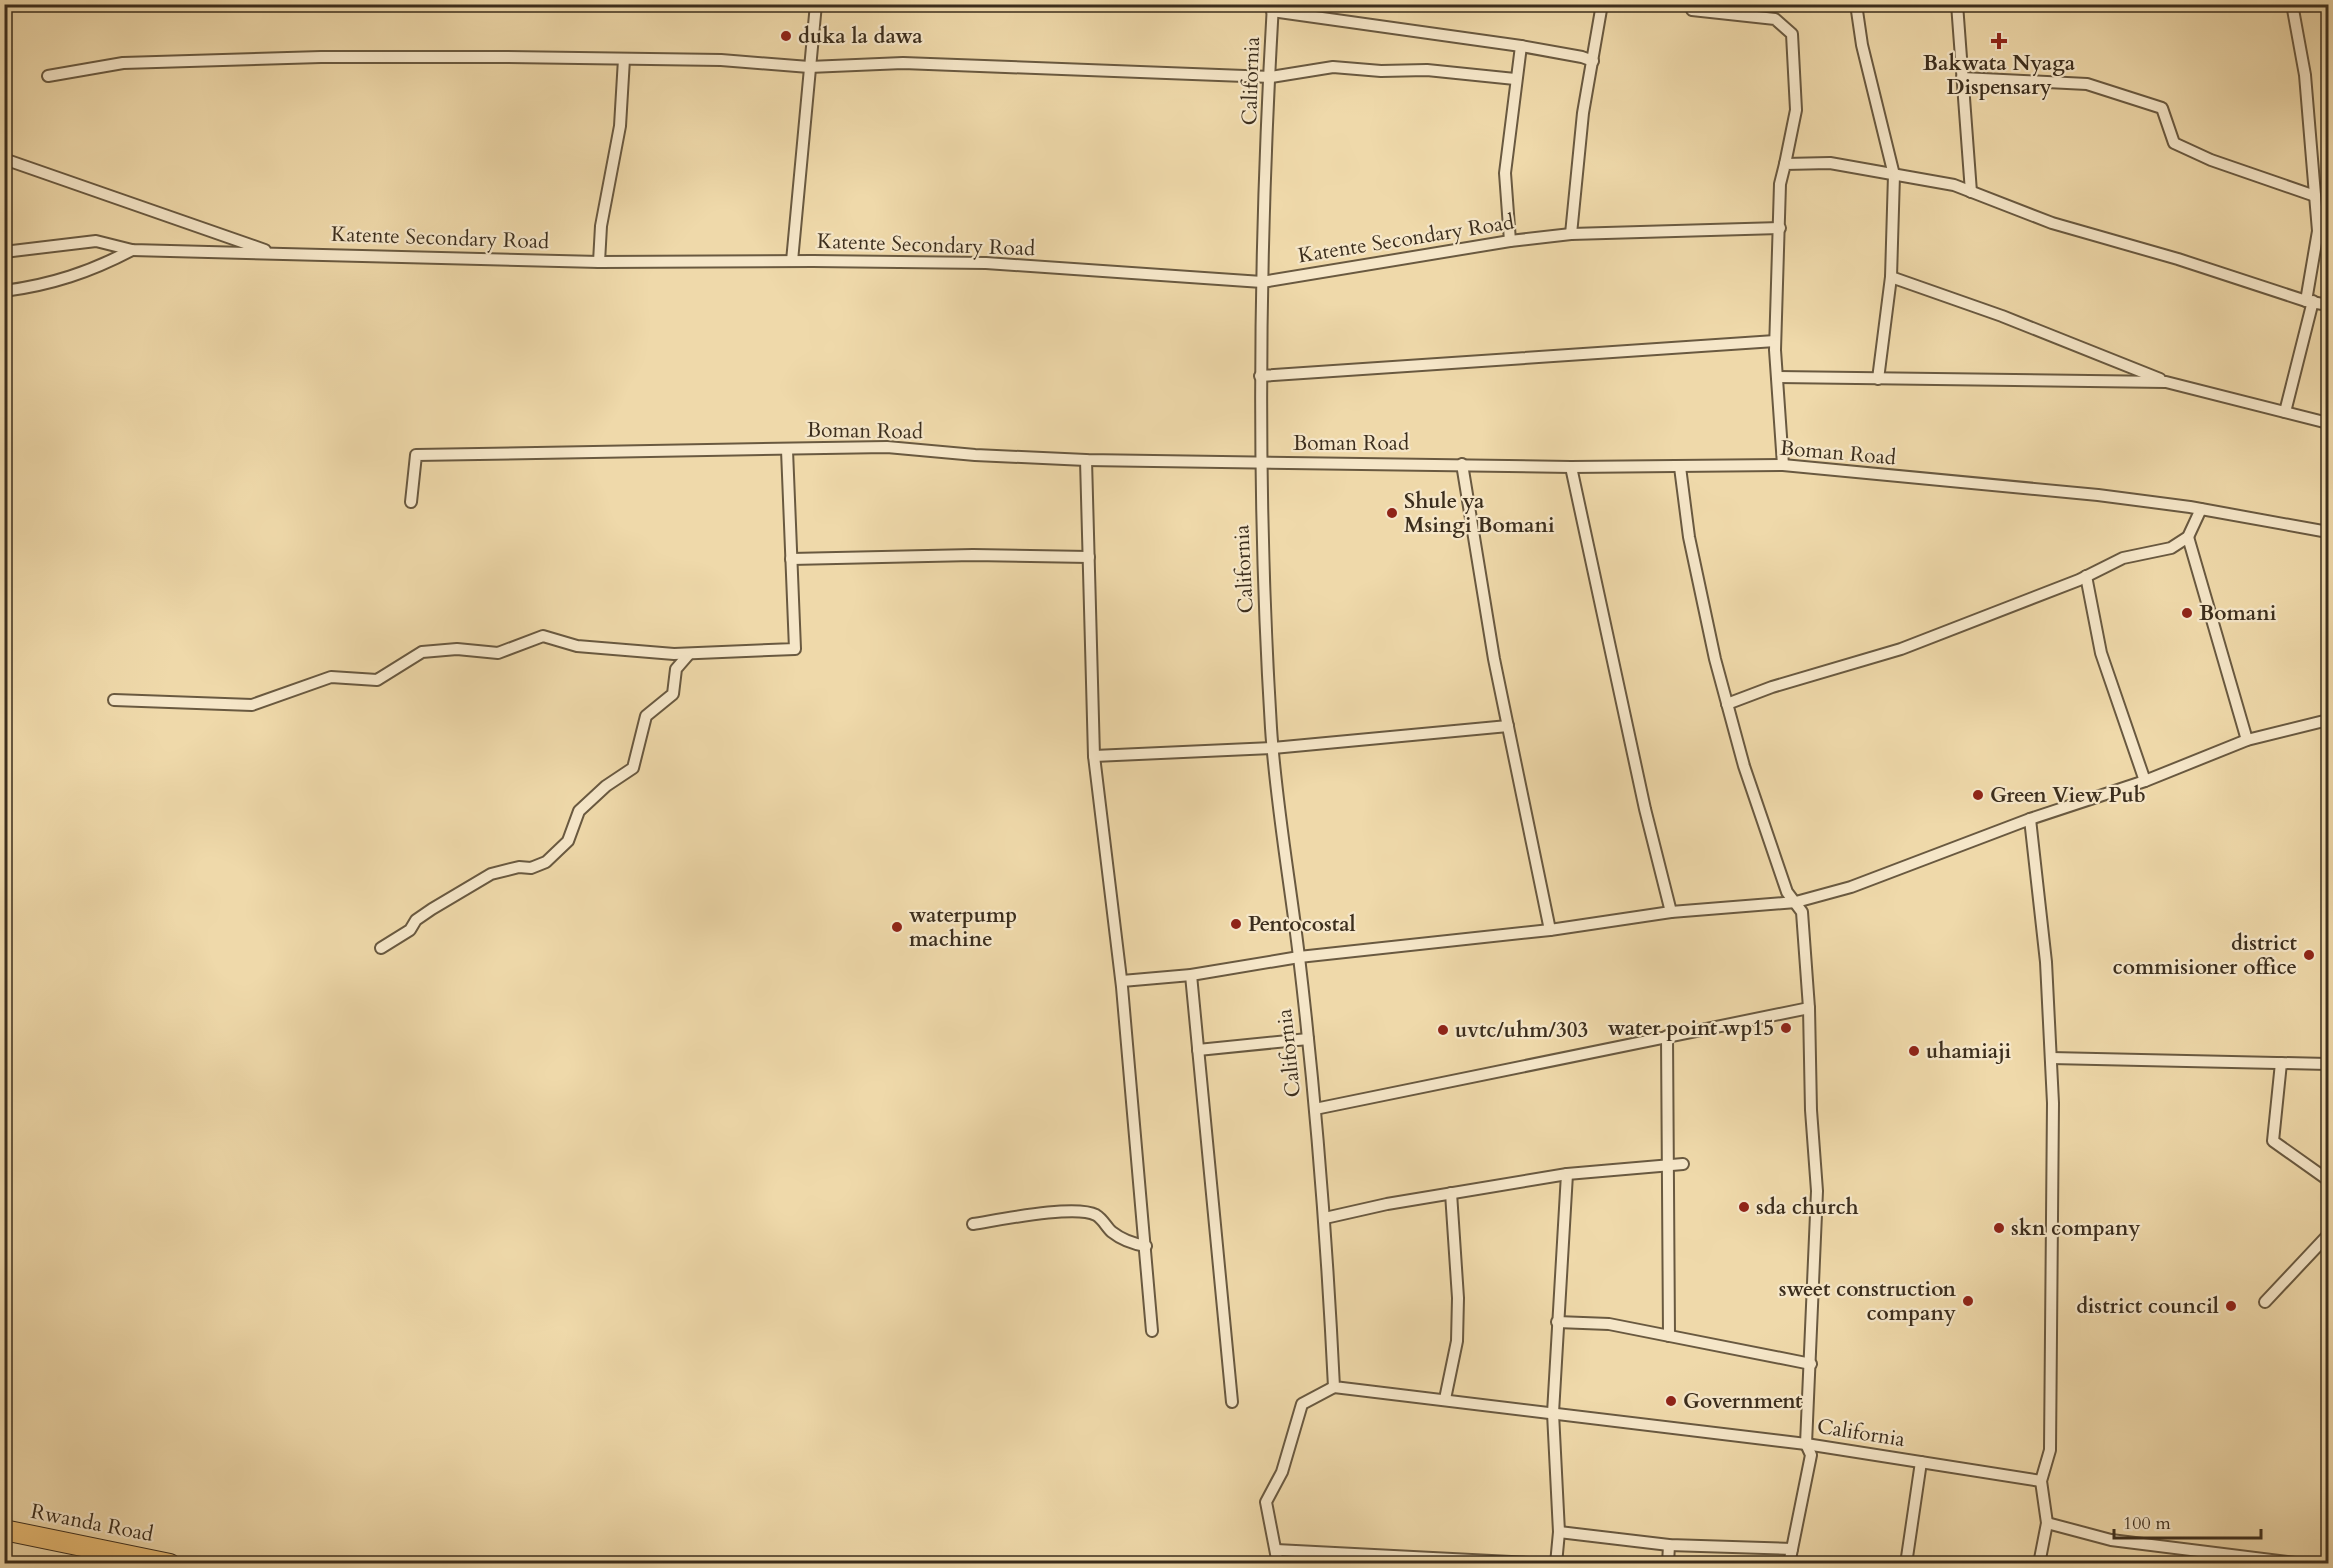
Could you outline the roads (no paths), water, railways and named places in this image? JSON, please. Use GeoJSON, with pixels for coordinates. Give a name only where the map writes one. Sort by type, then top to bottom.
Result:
{"type":"FeatureCollection","features":[{"type":"Feature","properties":{"kind":"highway","name":"Rwanda Road"},"geometry":{"type":"LineString","coordinates":[[4,1530],[170,1563]]}},
{"type":"Feature","properties":{"kind":"street"},"geometry":{"type":"LineString","coordinates":[[792,261],[816,4]]}},
{"type":"Feature","properties":{"kind":"street"},"geometry":{"type":"LineString","coordinates":[[1571,234],[1583,113],[1602,4]]}},
{"type":"Feature","properties":{"kind":"street"},"geometry":{"type":"LineString","coordinates":[[1693,4],[1692,10],[1775,19],[1792,34],[1796,110],[1780,184],[1775,341],[1783,465]]}},
{"type":"Feature","properties":{"kind":"street"},"geometry":{"type":"LineString","coordinates":[[1856,4],[1863,45],[1894,175],[1891,277],[1878,379]]}},
{"type":"Feature","properties":{"kind":"street"},"geometry":{"type":"LineString","coordinates":[[1957,4],[1971,192]]}},
{"type":"Feature","properties":{"kind":"street"},"geometry":{"type":"LineString","coordinates":[[2285,412],[2310,301],[2318,231],[2305,75],[2292,4]]}},
{"type":"Feature","properties":{"kind":"street"},"geometry":{"type":"LineString","coordinates":[[1273,8],[1521,46],[1593,61]]}},
{"type":"Feature","properties":{"kind":"street","name":"California"},"geometry":{"type":"LineString","coordinates":[[1273,8],[1262,282],[1259,462],[1273,748],[1315,1109],[1325,1218],[1334,1387],[1806,1444],[2041,1481]]}},
{"type":"Feature","properties":{"kind":"street"},"geometry":{"type":"LineString","coordinates":[[1510,241],[1505,173],[1515,79],[1521,46]]}},
{"type":"Feature","properties":{"kind":"street"},"geometry":{"type":"LineString","coordinates":[[48,76],[123,63],[321,57],[721,60],[809,68],[903,63],[1271,77],[1333,67],[1427,70],[1515,79]]}},
{"type":"Feature","properties":{"kind":"street"},"geometry":{"type":"LineString","coordinates":[[599,262],[601,226],[620,126],[624,59]]}},
{"type":"Feature","properties":{"kind":"street"},"geometry":{"type":"LineString","coordinates":[[1962,78],[2087,84],[2142,100],[2162,108],[2174,143],[2211,160],[2315,196]]}},
{"type":"Feature","properties":{"kind":"street"},"geometry":{"type":"LineString","coordinates":[[4,159],[274,253]]}},
{"type":"Feature","properties":{"kind":"street"},"geometry":{"type":"LineString","coordinates":[[1785,164],[1830,164],[1954,185],[2052,223],[2328,305]]}},
{"type":"Feature","properties":{"kind":"street","name":"Katente Secondary Road"},"geometry":{"type":"LineString","coordinates":[[4,252],[96,241],[132,250],[599,262],[986,263],[1262,282],[1510,241],[1571,234],[1780,228]]}},
{"type":"Feature","properties":{"kind":"street"},"geometry":{"type":"LineString","coordinates":[[4,291],[43,286],[91,271],[132,250]]}},
{"type":"Feature","properties":{"kind":"street"},"geometry":{"type":"LineString","coordinates":[[1891,277],[2002,316],[2166,382],[2328,423]]}},
{"type":"Feature","properties":{"kind":"street"},"geometry":{"type":"LineString","coordinates":[[1260,376],[1775,341]]}},
{"type":"Feature","properties":{"kind":"street"},"geometry":{"type":"LineString","coordinates":[[1777,377],[2166,382]]}},
{"type":"Feature","properties":{"kind":"street","name":"Boman Road"},"geometry":{"type":"LineString","coordinates":[[411,502],[417,455],[887,447],[975,455],[1086,460],[1571,467],[1783,465],[2098,495],[2201,509],[2328,532]]}},
{"type":"Feature","properties":{"kind":"street"},"geometry":{"type":"LineString","coordinates":[[114,700],[252,705],[331,677],[378,680],[422,652],[457,649],[498,652],[543,636],[577,646],[689,654],[795,649],[787,450]]}},
{"type":"Feature","properties":{"kind":"street"},"geometry":{"type":"LineString","coordinates":[[1086,460],[1094,756],[1122,981],[1152,1331]]}},
{"type":"Feature","properties":{"kind":"street"},"geometry":{"type":"LineString","coordinates":[[1462,464],[1494,659],[1550,930]]}},
{"type":"Feature","properties":{"kind":"street"},"geometry":{"type":"LineString","coordinates":[[1571,467],[1619,694],[1671,912]]}},
{"type":"Feature","properties":{"kind":"street"},"geometry":{"type":"LineString","coordinates":[[1680,467],[1689,537],[1727,704],[1744,766],[1787,892],[1802,912],[1809,1008],[1811,1110],[1817,1191],[1806,1444],[1811,1455],[1789,1563]]}},
{"type":"Feature","properties":{"kind":"street"},"geometry":{"type":"LineString","coordinates":[[1727,704],[1772,687],[1901,649],[2086,576],[2123,558],[2171,548],[2188,537],[2201,509]]}},
{"type":"Feature","properties":{"kind":"street"},"geometry":{"type":"LineString","coordinates":[[2188,537],[2247,740]]}},
{"type":"Feature","properties":{"kind":"street"},"geometry":{"type":"LineString","coordinates":[[792,558],[973,555],[1089,557]]}},
{"type":"Feature","properties":{"kind":"street"},"geometry":{"type":"LineString","coordinates":[[2086,576],[2101,652],[2145,781]]}},
{"type":"Feature","properties":{"kind":"street"},"geometry":{"type":"LineString","coordinates":[[381,948],[410,930],[416,920],[432,909],[491,874],[519,867],[531,868],[546,862],[568,841],[579,811],[606,786],[633,768],[646,716],[674,694],[676,669],[689,654]]}},
{"type":"Feature","properties":{"kind":"street"},"geometry":{"type":"LineString","coordinates":[[1122,981],[1191,975],[1299,957],[1550,930],[1671,912],[1796,902],[1851,887],[2030,819],[2145,781],[2247,740],[2328,720]]}},
{"type":"Feature","properties":{"kind":"street"},"geometry":{"type":"LineString","coordinates":[[1094,756],[1273,748],[1508,726]]}},
{"type":"Feature","properties":{"kind":"street"},"geometry":{"type":"LineString","coordinates":[[2030,819],[2046,962],[2051,1058],[2054,1324],[2050,1449],[2041,1481],[2047,1523],[2039,1563]]}},
{"type":"Feature","properties":{"kind":"street"},"geometry":{"type":"LineString","coordinates":[[1191,975],[1232,1402]]}},
{"type":"Feature","properties":{"kind":"street"},"geometry":{"type":"LineString","coordinates":[[1315,1109],[1809,1008]]}},
{"type":"Feature","properties":{"kind":"street"},"geometry":{"type":"LineString","coordinates":[[1666,1036],[1669,1336]]}},
{"type":"Feature","properties":{"kind":"street"},"geometry":{"type":"LineString","coordinates":[[1198,1050],[1308,1039]]}},
{"type":"Feature","properties":{"kind":"street"},"geometry":{"type":"LineString","coordinates":[[2051,1058],[2328,1064]]}},
{"type":"Feature","properties":{"kind":"street"},"geometry":{"type":"LineString","coordinates":[[2281,1063],[2273,1141],[2328,1179]]}},
{"type":"Feature","properties":{"kind":"street"},"geometry":{"type":"LineString","coordinates":[[1325,1218],[1450,1193],[1567,1174],[1683,1164]]}},
{"type":"Feature","properties":{"kind":"street"},"geometry":{"type":"LineString","coordinates":[[1556,1563],[1559,1532],[1553,1413],[1567,1174]]}},
{"type":"Feature","properties":{"kind":"street"},"geometry":{"type":"LineString","coordinates":[[1445,1399],[1458,1341],[1458,1298],[1450,1193]]}},
{"type":"Feature","properties":{"kind":"street"},"geometry":{"type":"LineString","coordinates":[[973,1224],[1024,1214],[1080,1212],[1097,1216],[1112,1233],[1131,1244],[1146,1246]]}},
{"type":"Feature","properties":{"kind":"street"},"geometry":{"type":"LineString","coordinates":[[2265,1302],[2328,1235]]}},
{"type":"Feature","properties":{"kind":"street"},"geometry":{"type":"LineString","coordinates":[[1557,1323],[1610,1324],[1811,1364]]}},
{"type":"Feature","properties":{"kind":"street"},"geometry":{"type":"LineString","coordinates":[[1278,1563],[1266,1502],[1282,1472],[1302,1404],[1334,1387]]}},
{"type":"Feature","properties":{"kind":"street"},"geometry":{"type":"LineString","coordinates":[[1906,1563],[1921,1462]]}},
{"type":"Feature","properties":{"kind":"street"},"geometry":{"type":"LineString","coordinates":[[2047,1523],[2111,1540],[2303,1563]]}},
{"type":"Feature","properties":{"kind":"street"},"geometry":{"type":"LineString","coordinates":[[1559,1532],[1669,1545],[1792,1549]]}},
{"type":"Feature","properties":{"kind":"street"},"geometry":{"type":"LineString","coordinates":[[1668,1563],[1669,1545]]}},
{"type":"Feature","properties":{"kind":"street"},"geometry":{"type":"LineString","coordinates":[[1276,1550],[1550,1563]]}},
{"type":"Feature","properties":{"kind":"place","name":"duka la dawa"},"geometry":{"type":"Point","coordinates":[786,36]}},
{"type":"Feature","properties":{"kind":"place","name":"Bakwata Nyaga Dispensary"},"geometry":{"type":"Point","coordinates":[1999,41]}},
{"type":"Feature","properties":{"kind":"place","name":"Shule ya Msingi Bomani"},"geometry":{"type":"Point","coordinates":[1392,513]}},
{"type":"Feature","properties":{"kind":"place","name":"Bomani"},"geometry":{"type":"Point","coordinates":[2187,613]}},
{"type":"Feature","properties":{"kind":"place","name":"Green View Pub"},"geometry":{"type":"Point","coordinates":[1978,795]}},
{"type":"Feature","properties":{"kind":"place","name":"Pentocostal"},"geometry":{"type":"Point","coordinates":[1236,924]}},
{"type":"Feature","properties":{"kind":"place","name":"waterpump machine"},"geometry":{"type":"Point","coordinates":[897,927]}},
{"type":"Feature","properties":{"kind":"place","name":"district commisioner office"},"geometry":{"type":"Point","coordinates":[2309,955]}},
{"type":"Feature","properties":{"kind":"place","name":"water point wp15"},"geometry":{"type":"Point","coordinates":[1786,1028]}},
{"type":"Feature","properties":{"kind":"place","name":"uvtc/uhm/303"},"geometry":{"type":"Point","coordinates":[1443,1030]}},
{"type":"Feature","properties":{"kind":"place","name":"uhamiaji"},"geometry":{"type":"Point","coordinates":[1914,1051]}},
{"type":"Feature","properties":{"kind":"place","name":"sda church"},"geometry":{"type":"Point","coordinates":[1744,1207]}},
{"type":"Feature","properties":{"kind":"place","name":"skn company"},"geometry":{"type":"Point","coordinates":[1999,1228]}},
{"type":"Feature","properties":{"kind":"place","name":"sweet construction company"},"geometry":{"type":"Point","coordinates":[1968,1301]}},
{"type":"Feature","properties":{"kind":"place","name":"district council"},"geometry":{"type":"Point","coordinates":[2231,1306]}},
{"type":"Feature","properties":{"kind":"place","name":"Government"},"geometry":{"type":"Point","coordinates":[1671,1401]}}]}
